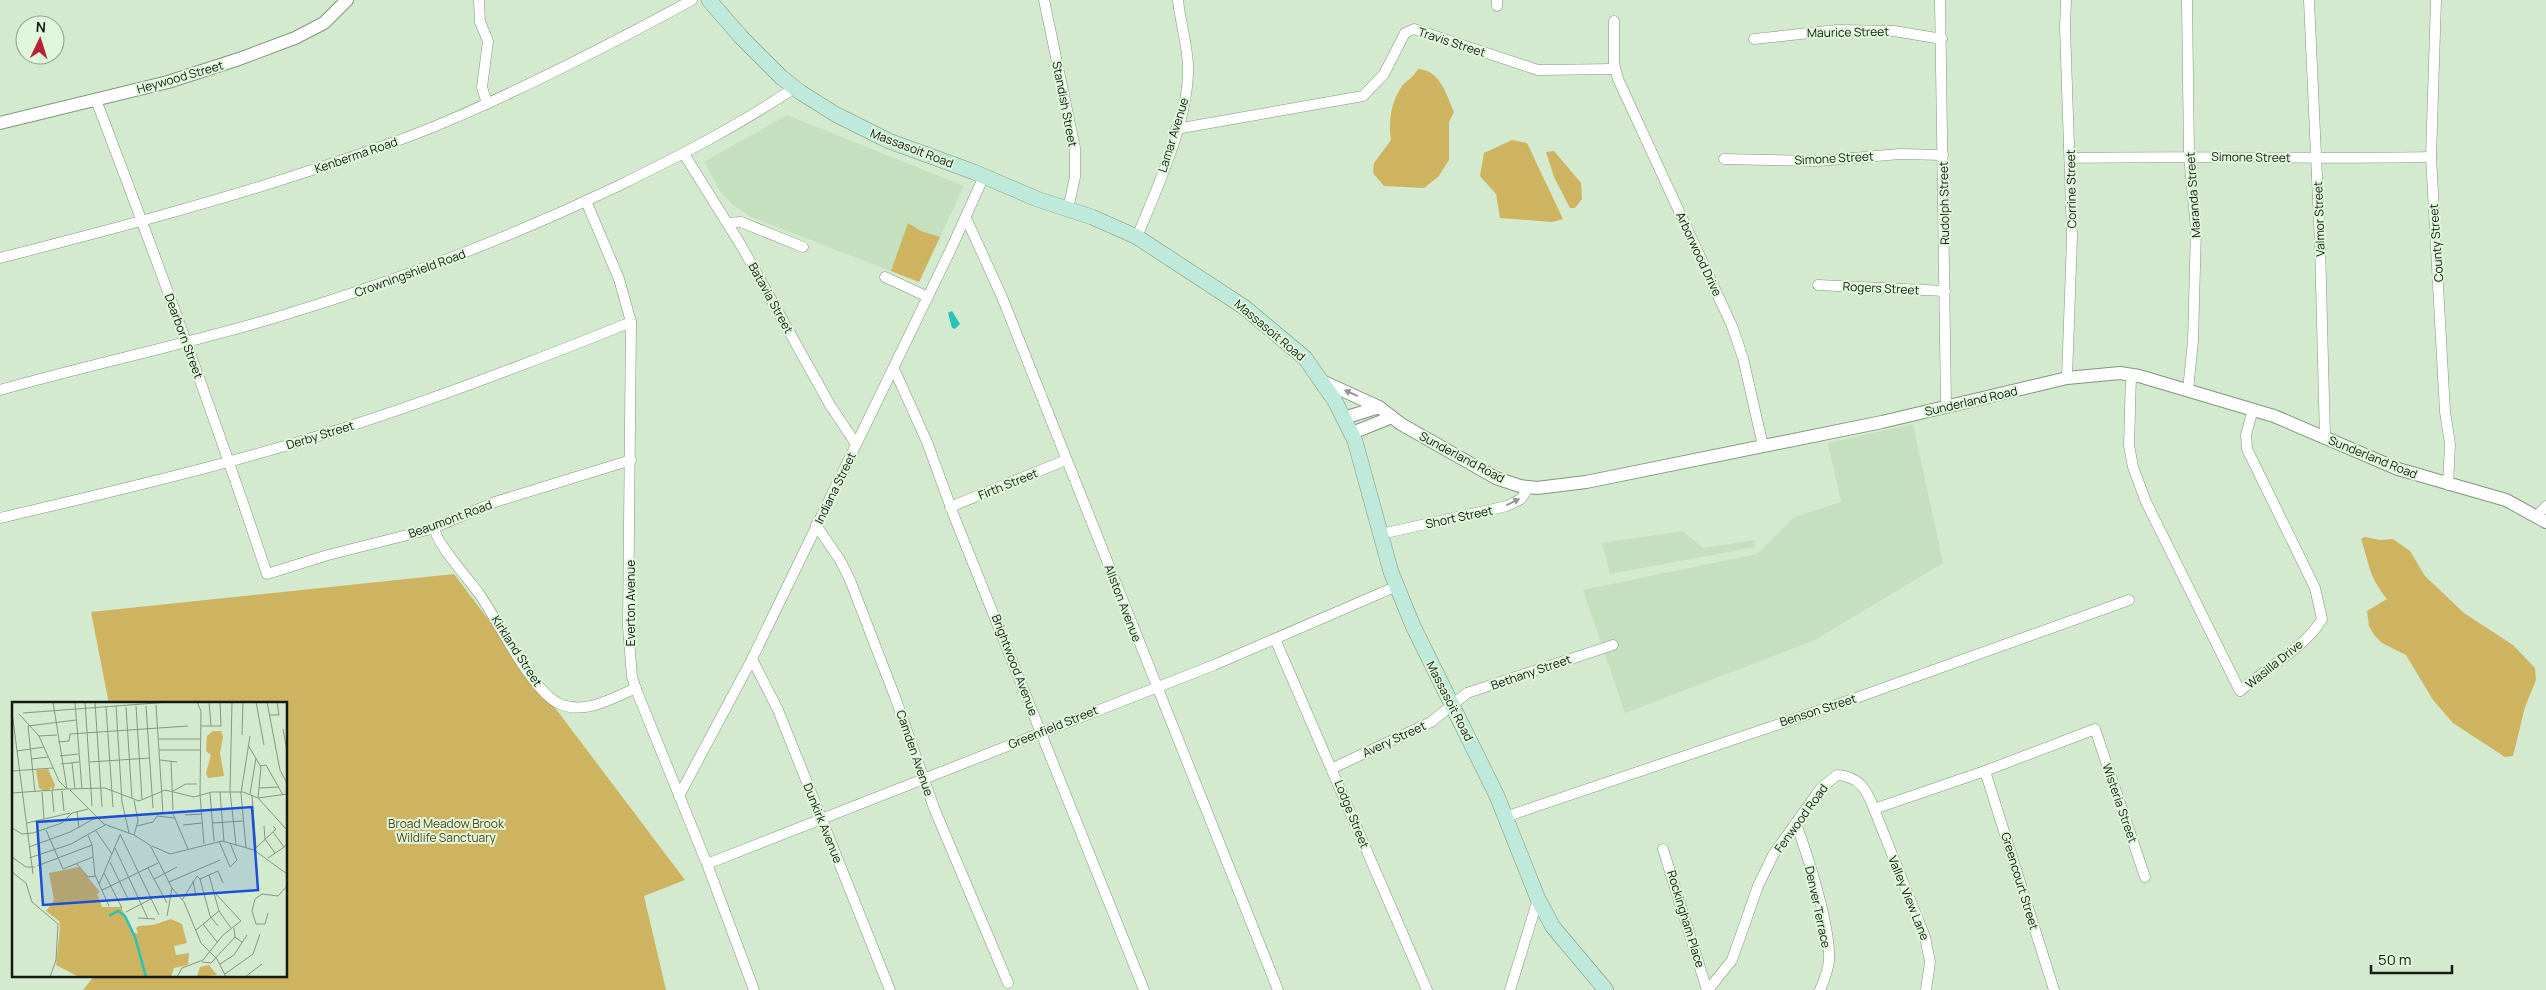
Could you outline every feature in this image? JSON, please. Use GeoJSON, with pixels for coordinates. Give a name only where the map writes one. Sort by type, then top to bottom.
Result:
{"type":"FeatureCollection","features":[{"type":"Feature","properties":{"kind":"main road","name":"Massasoit Road"},"geometry":{"type":"LineString","coordinates":[[709,0],[761,59],[794,88],[835,114],[870,133],[1137,237],[1202,278],[1296,348],[1322,381],[1352,433],[1361,459],[1389,565],[1397,586],[1413,626],[1505,817],[1538,899],[1553,927],[1606,990]]}},
{"type":"Feature","properties":{"kind":"street","name":"Heywood Street"},"geometry":{"type":"LineString","coordinates":[[0,123],[168,82],[239,59],[295,38],[324,23],[347,0]]}},
{"type":"Feature","properties":{"kind":"street"},"geometry":{"type":"LineString","coordinates":[[479,0],[480,22],[488,41],[482,87],[487,104]]}},
{"type":"Feature","properties":{"kind":"street","name":"Kenberma Road"},"geometry":{"type":"LineString","coordinates":[[0,258],[283,180],[372,150],[487,104],[589,56],[692,0]]}},
{"type":"Feature","properties":{"kind":"street","name":"Standish Street"},"geometry":{"type":"LineString","coordinates":[[1044,0],[1075,148],[1075,177],[1068,209]]}},
{"type":"Feature","properties":{"kind":"street","name":"Lamar Avenue"},"geometry":{"type":"LineString","coordinates":[[1137,237],[1176,130],[1185,98],[1188,66],[1178,0]]}},
{"type":"Feature","properties":{"kind":"street","name":"Rudolph Street"},"geometry":{"type":"LineString","coordinates":[[1940,0],[1946,405]]}},
{"type":"Feature","properties":{"kind":"street","name":"Corrine Street"},"geometry":{"type":"LineString","coordinates":[[2066,0],[2065,45],[2072,253],[2067,378]]}},
{"type":"Feature","properties":{"kind":"street","name":"Maranda Street"},"geometry":{"type":"LineString","coordinates":[[2187,0],[2189,156],[2196,228],[2194,327],[2188,390]]}},
{"type":"Feature","properties":{"kind":"street","name":"Valmor Street"},"geometry":{"type":"LineString","coordinates":[[2309,0],[2325,438]]}},
{"type":"Feature","properties":{"kind":"street","name":"County Street"},"geometry":{"type":"LineString","coordinates":[[2436,0],[2431,157],[2445,412],[2450,444],[2448,485]]}},
{"type":"Feature","properties":{"kind":"street"},"geometry":{"type":"LineString","coordinates":[[1614,21],[1615,70]]}},
{"type":"Feature","properties":{"kind":"street","name":"Travis Street"},"geometry":{"type":"LineString","coordinates":[[1176,130],[1363,96],[1384,74],[1405,33],[1414,29],[1538,70],[1615,70]]}},
{"type":"Feature","properties":{"kind":"street","name":"Maurice Street"},"geometry":{"type":"LineString","coordinates":[[1754,39],[1798,33],[1856,30],[1894,31],[1942,40]]}},
{"type":"Feature","properties":{"kind":"street","name":"Arborwood Drive"},"geometry":{"type":"LineString","coordinates":[[1615,70],[1661,176],[1695,242],[1732,326],[1743,358],[1763,446]]}},
{"type":"Feature","properties":{"kind":"street","name":"Crowningshield Road"},"geometry":{"type":"LineString","coordinates":[[0,390],[186,342],[381,285],[512,234],[586,201],[684,154],[756,114],[794,88]]}},
{"type":"Feature","properties":{"kind":"street","name":"Dearborn Street"},"geometry":{"type":"LineString","coordinates":[[96,100],[142,220],[229,461],[267,574]]}},
{"type":"Feature","properties":{"kind":"street","name":"Batavia Street"},"geometry":{"type":"LineString","coordinates":[[684,154],[727,223],[813,371],[830,404],[856,444]]}},
{"type":"Feature","properties":{"kind":"street","name":"Simone Street"},"geometry":{"type":"LineString","coordinates":[[1724,159],[1818,161],[1900,154],[1943,155]]}},
{"type":"Feature","properties":{"kind":"street","name":"Simone Street"},"geometry":{"type":"LineString","coordinates":[[2070,158],[2189,156],[2431,157]]}},
{"type":"Feature","properties":{"kind":"street","name":"Indiana Street"},"geometry":{"type":"LineString","coordinates":[[679,796],[752,660],[966,218],[984,176]]}},
{"type":"Feature","properties":{"kind":"street","name":"Everton Avenue"},"geometry":{"type":"LineString","coordinates":[[586,201],[619,279],[632,322],[628,627],[630,661],[636,688],[707,864],[754,990]]}},
{"type":"Feature","properties":{"kind":"street","name":"Allston Avenue"},"geometry":{"type":"LineString","coordinates":[[966,218],[993,274],[1278,990]]}},
{"type":"Feature","properties":{"kind":"street"},"geometry":{"type":"LineString","coordinates":[[727,223],[741,222],[803,248]]}},
{"type":"Feature","properties":{"kind":"street"},"geometry":{"type":"LineString","coordinates":[[885,277],[928,297]]}},
{"type":"Feature","properties":{"kind":"street","name":"Rogers Street"},"geometry":{"type":"LineString","coordinates":[[1818,285],[1945,291]]}},
{"type":"Feature","properties":{"kind":"street","name":"Derby Street"},"geometry":{"type":"LineString","coordinates":[[0,518],[284,447],[414,405],[526,364],[632,322]]}},
{"type":"Feature","properties":{"kind":"street","name":"Brightwood Avenue"},"geometry":{"type":"LineString","coordinates":[[894,368],[926,442],[950,507],[1042,732],[1144,990]]}},
{"type":"Feature","properties":{"kind":"street","name":"Sunderland Road"},"geometry":{"type":"LineString","coordinates":[[1322,381],[1379,407],[1392,417],[1482,470],[1512,484],[1529,488],[1548,488],[1882,422],[1946,405],[2067,378],[2097,374],[2131,375],[2254,409],[2377,461],[2448,485],[2506,500],[2543,515]]}},
{"type":"Feature","properties":{"kind":"street","name":"Wasilla Drive"},"geometry":{"type":"LineString","coordinates":[[2131,375],[2129,445],[2133,467],[2150,509],[2240,691],[2296,647],[2318,626],[2322,619],[2315,588],[2247,449],[2246,435],[2254,409]]}},
{"type":"Feature","properties":{"kind":"street"},"geometry":{"type":"LineString","coordinates":[[1344,418],[1379,407]]}},
{"type":"Feature","properties":{"kind":"street"},"geometry":{"type":"LineString","coordinates":[[1352,433],[1392,417]]}},
{"type":"Feature","properties":{"kind":"street","name":"Beaumont Road"},"geometry":{"type":"LineString","coordinates":[[267,574],[435,527],[495,502],[631,460]]}},
{"type":"Feature","properties":{"kind":"street","name":"Firth Street"},"geometry":{"type":"LineString","coordinates":[[950,507],[1066,460]]}},
{"type":"Feature","properties":{"kind":"street","name":"Short Street"},"geometry":{"type":"LineString","coordinates":[[1381,534],[1506,506],[1521,499],[1529,488]]}},
{"type":"Feature","properties":{"kind":"street","name":"Camden Avenue"},"geometry":{"type":"LineString","coordinates":[[816,525],[840,560],[850,580],[895,697],[923,780],[1008,983]]}},
{"type":"Feature","properties":{"kind":"street","name":"Kirkland Street"},"geometry":{"type":"LineString","coordinates":[[435,527],[434,534],[438,541],[482,597],[533,678],[552,699],[565,706],[582,708],[598,704],[636,688]]}},
{"type":"Feature","properties":{"kind":"street","name":"Greenfield Street"},"geometry":{"type":"LineString","coordinates":[[707,864],[923,780],[1156,686],[1214,665],[1397,586]]}},
{"type":"Feature","properties":{"kind":"street","name":"Benson Street"},"geometry":{"type":"LineString","coordinates":[[1505,817],[1856,698],[2129,600]]}},
{"type":"Feature","properties":{"kind":"street","name":"Lodge Street"},"geometry":{"type":"LineString","coordinates":[[1275,639],[1333,768],[1427,990]]}},
{"type":"Feature","properties":{"kind":"street","name":"Bethany Street"},"geometry":{"type":"LineString","coordinates":[[1452,705],[1467,693],[1613,645]]}},
{"type":"Feature","properties":{"kind":"street","name":"Dunkirk Avenue"},"geometry":{"type":"LineString","coordinates":[[752,660],[771,694],[890,990]]}},
{"type":"Feature","properties":{"kind":"street","name":"Avery Street"},"geometry":{"type":"LineString","coordinates":[[1333,768],[1432,722],[1452,705]]}},
{"type":"Feature","properties":{"kind":"street","name":"Wisteria Street"},"geometry":{"type":"LineString","coordinates":[[1985,771],[2095,729],[2145,877]]}},
{"type":"Feature","properties":{"kind":"street"},"geometry":{"type":"LineString","coordinates":[[1874,809],[1985,771]]}},
{"type":"Feature","properties":{"kind":"street","name":"Greencourt Street"},"geometry":{"type":"LineString","coordinates":[[1985,771],[2054,990]]}},
{"type":"Feature","properties":{"kind":"street","name":"Fenwood Road"},"geometry":{"type":"LineString","coordinates":[[1707,990],[1732,960],[1764,871],[1821,788],[1837,774],[1850,777],[1862,785],[1874,809]]}},
{"type":"Feature","properties":{"kind":"street","name":"Valley View Lane"},"geometry":{"type":"LineString","coordinates":[[1874,809],[1925,937],[1930,962],[1926,990]]}},
{"type":"Feature","properties":{"kind":"street","name":"Denver Terrace"},"geometry":{"type":"LineString","coordinates":[[1796,824],[1808,862],[1828,949],[1827,969],[1820,990]]}},
{"type":"Feature","properties":{"kind":"street","name":"Rockingham Place"},"geometry":{"type":"LineString","coordinates":[[1663,849],[1707,990]]}},
{"type":"Feature","properties":{"kind":"street"},"geometry":{"type":"LineString","coordinates":[[1510,990],[1538,899]]}},
{"type":"Feature","properties":{"kind":"shaded area"},"geometry":{"type":"Polygon","coordinates":[[[787,115],[964,186],[919,282],[751,217],[733,205],[720,191],[704,162],[787,115]]]}},
{"type":"Feature","properties":{"kind":"shaded area"},"geometry":{"type":"Polygon","coordinates":[[[1913,424],[1943,563],[1815,640],[1625,713],[1583,590],[1757,554],[1794,517],[1841,502],[1828,443],[1913,424]]]}},
{"type":"Feature","properties":{"kind":"shaded area"},"geometry":{"type":"Polygon","coordinates":[[[1683,531],[1703,548],[1754,540],[1755,547],[1610,574],[1602,543],[1683,531]]]}},
{"type":"Feature","properties":{"kind":"green space"},"geometry":{"type":"Polygon","coordinates":[[[1418,69],[1426,70],[1437,78],[1454,112],[1449,122],[1449,160],[1438,177],[1424,188],[1384,186],[1373,173],[1374,163],[1391,140],[1391,112],[1398,92],[1418,69]]]}},
{"type":"Feature","properties":{"kind":"green space"},"geometry":{"type":"Polygon","coordinates":[[[1512,140],[1527,143],[1563,219],[1552,222],[1500,218],[1496,194],[1480,176],[1484,153],[1512,140]]]}},
{"type":"Feature","properties":{"kind":"green space"},"geometry":{"type":"Polygon","coordinates":[[[1554,151],[1581,183],[1582,199],[1575,208],[1570,208],[1554,177],[1546,152],[1554,151]]]}},
{"type":"Feature","properties":{"kind":"green space"},"geometry":{"type":"Polygon","coordinates":[[[908,223],[921,231],[940,237],[919,282],[891,271],[908,223]]]}},
{"type":"Feature","properties":{"kind":"green space"},"geometry":{"type":"Polygon","coordinates":[[[2365,537],[2380,540],[2393,539],[2410,551],[2425,576],[2464,613],[2513,645],[2535,668],[2536,680],[2525,707],[2513,756],[2505,757],[2453,723],[2433,700],[2406,655],[2382,643],[2375,636],[2369,626],[2367,611],[2387,599],[2370,570],[2361,539],[2365,537]]]}},
{"type":"Feature","properties":{"kind":"green space","name":"Broad Meadow Brook Wildlife Sanctuary"},"geometry":{"type":"Polygon","coordinates":[[[454,574],[685,880],[644,896],[666,990],[83,990],[92,978],[288,978],[288,702],[109,702],[91,612],[454,574]]]}},
{"type":"Feature","properties":{"kind":"water"},"geometry":{"type":"Polygon","coordinates":[[[952,311],[960,324],[955,329],[952,328],[948,313],[952,311]]]}}]}
